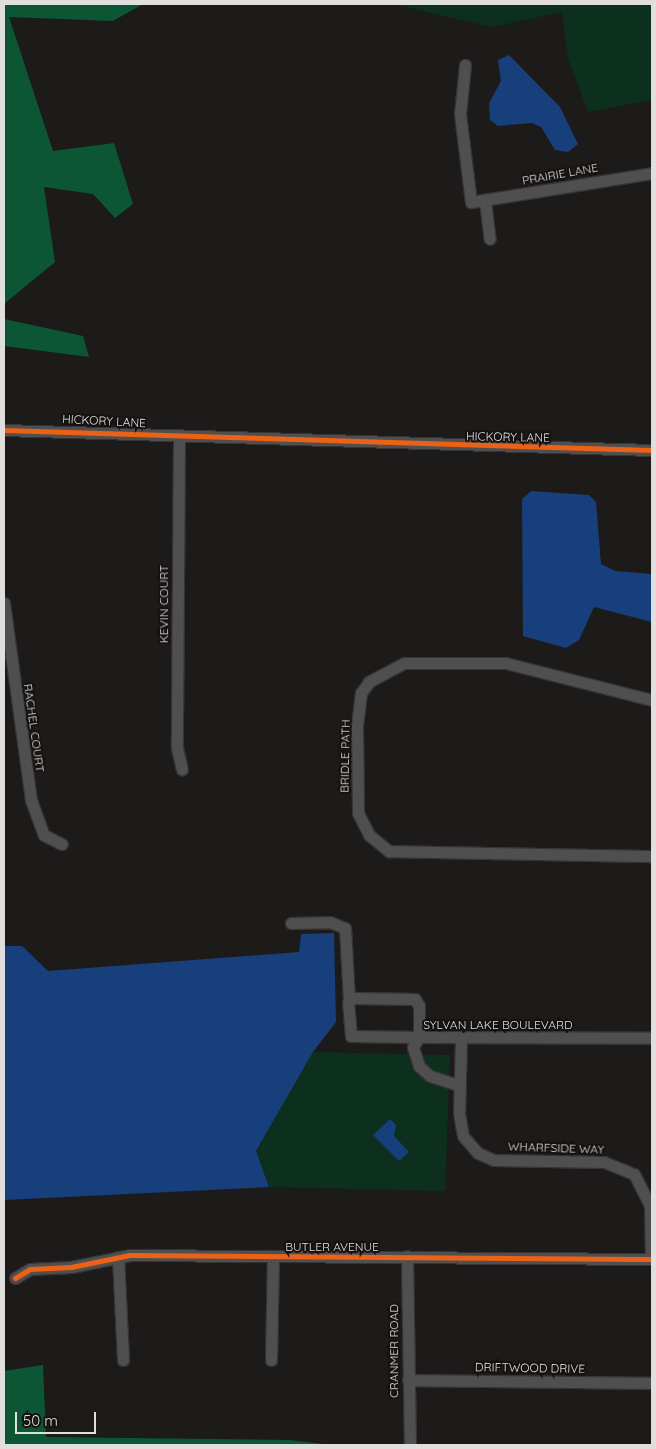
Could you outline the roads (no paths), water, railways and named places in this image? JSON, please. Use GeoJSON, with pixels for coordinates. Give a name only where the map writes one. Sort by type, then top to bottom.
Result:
{"type":"FeatureCollection","features":[{"type":"Feature","properties":{"kind":"street","name":"PRAIRIE LANE"},"geometry":{"type":"LineString","coordinates":[[465,64],[460,114],[471,202],[652,173]]}},
{"type":"Feature","properties":{"kind":"street"},"geometry":{"type":"LineString","coordinates":[[485,201],[490,239]]}},
{"type":"Feature","properties":{"kind":"street","name":"HICKORY LANE"},"geometry":{"type":"LineString","coordinates":[[4,430],[179,438],[652,450]]}},
{"type":"Feature","properties":{"kind":"street","name":"KEVIN COURT"},"geometry":{"type":"LineString","coordinates":[[179,438],[177,748],[182,769]]}},
{"type":"Feature","properties":{"kind":"street","name":"RACHEL COURT"},"geometry":{"type":"LineString","coordinates":[[4,603],[31,800],[44,835],[62,844]]}},
{"type":"Feature","properties":{"kind":"street","name":"BRIDLE PATH"},"geometry":{"type":"LineString","coordinates":[[652,700],[506,663],[404,663],[369,682],[362,693],[357,727],[358,813],[369,835],[389,850],[652,856]]}},
{"type":"Feature","properties":{"kind":"street"},"geometry":{"type":"LineString","coordinates":[[291,923],[330,922],[344,928],[351,1036],[419,1038],[419,1006],[415,999],[349,1000]]}},
{"type":"Feature","properties":{"kind":"street","name":"SYLVAN LAKE BOULEVARD"},"geometry":{"type":"LineString","coordinates":[[458,1085],[430,1076],[419,1066],[413,1047],[419,1038],[652,1038]]}},
{"type":"Feature","properties":{"kind":"street","name":"WHARFSIDE WAY"},"geometry":{"type":"LineString","coordinates":[[461,1039],[458,1085],[463,1136],[478,1153],[512,1161],[604,1162],[634,1174],[650,1206],[652,1258]]}},
{"type":"Feature","properties":{"kind":"street","name":"BUTLER AVENUE"},"geometry":{"type":"LineString","coordinates":[[15,1278],[30,1269],[71,1267],[118,1257],[407,1256],[652,1258]]}},
{"type":"Feature","properties":{"kind":"street","name":"CRANMER ROAD"},"geometry":{"type":"LineString","coordinates":[[407,1256],[410,1445]]}},
{"type":"Feature","properties":{"kind":"street"},"geometry":{"type":"LineString","coordinates":[[118,1257],[123,1360]]}},
{"type":"Feature","properties":{"kind":"street"},"geometry":{"type":"LineString","coordinates":[[271,1360],[273,1257]]}},
{"type":"Feature","properties":{"kind":"street","name":"DRIFTWOOD DRIVE"},"geometry":{"type":"LineString","coordinates":[[408,1380],[652,1383]]}},
{"type":"Feature","properties":{"kind":"water"},"geometry":{"type":"Polygon","coordinates":[[[509,55],[560,107],[578,144],[568,152],[555,150],[541,127],[532,123],[498,126],[490,120],[489,103],[501,81],[498,60],[509,55]]]}},
{"type":"Feature","properties":{"kind":"water"},"geometry":{"type":"Polygon","coordinates":[[[531,491],[589,495],[596,502],[601,564],[615,571],[652,574],[652,622],[594,607],[579,640],[566,648],[523,636],[522,499],[531,491]]]}},
{"type":"Feature","properties":{"kind":"water"},"geometry":{"type":"Polygon","coordinates":[[[334,933],[336,1022],[313,1052],[256,1151],[269,1187],[4,1200],[4,946],[22,946],[48,971],[299,952],[301,934],[334,933]]]}},
{"type":"Feature","properties":{"kind":"water"},"geometry":{"type":"Polygon","coordinates":[[[390,1119],[396,1125],[394,1136],[409,1152],[399,1161],[373,1135],[390,1119]]]}}]}
